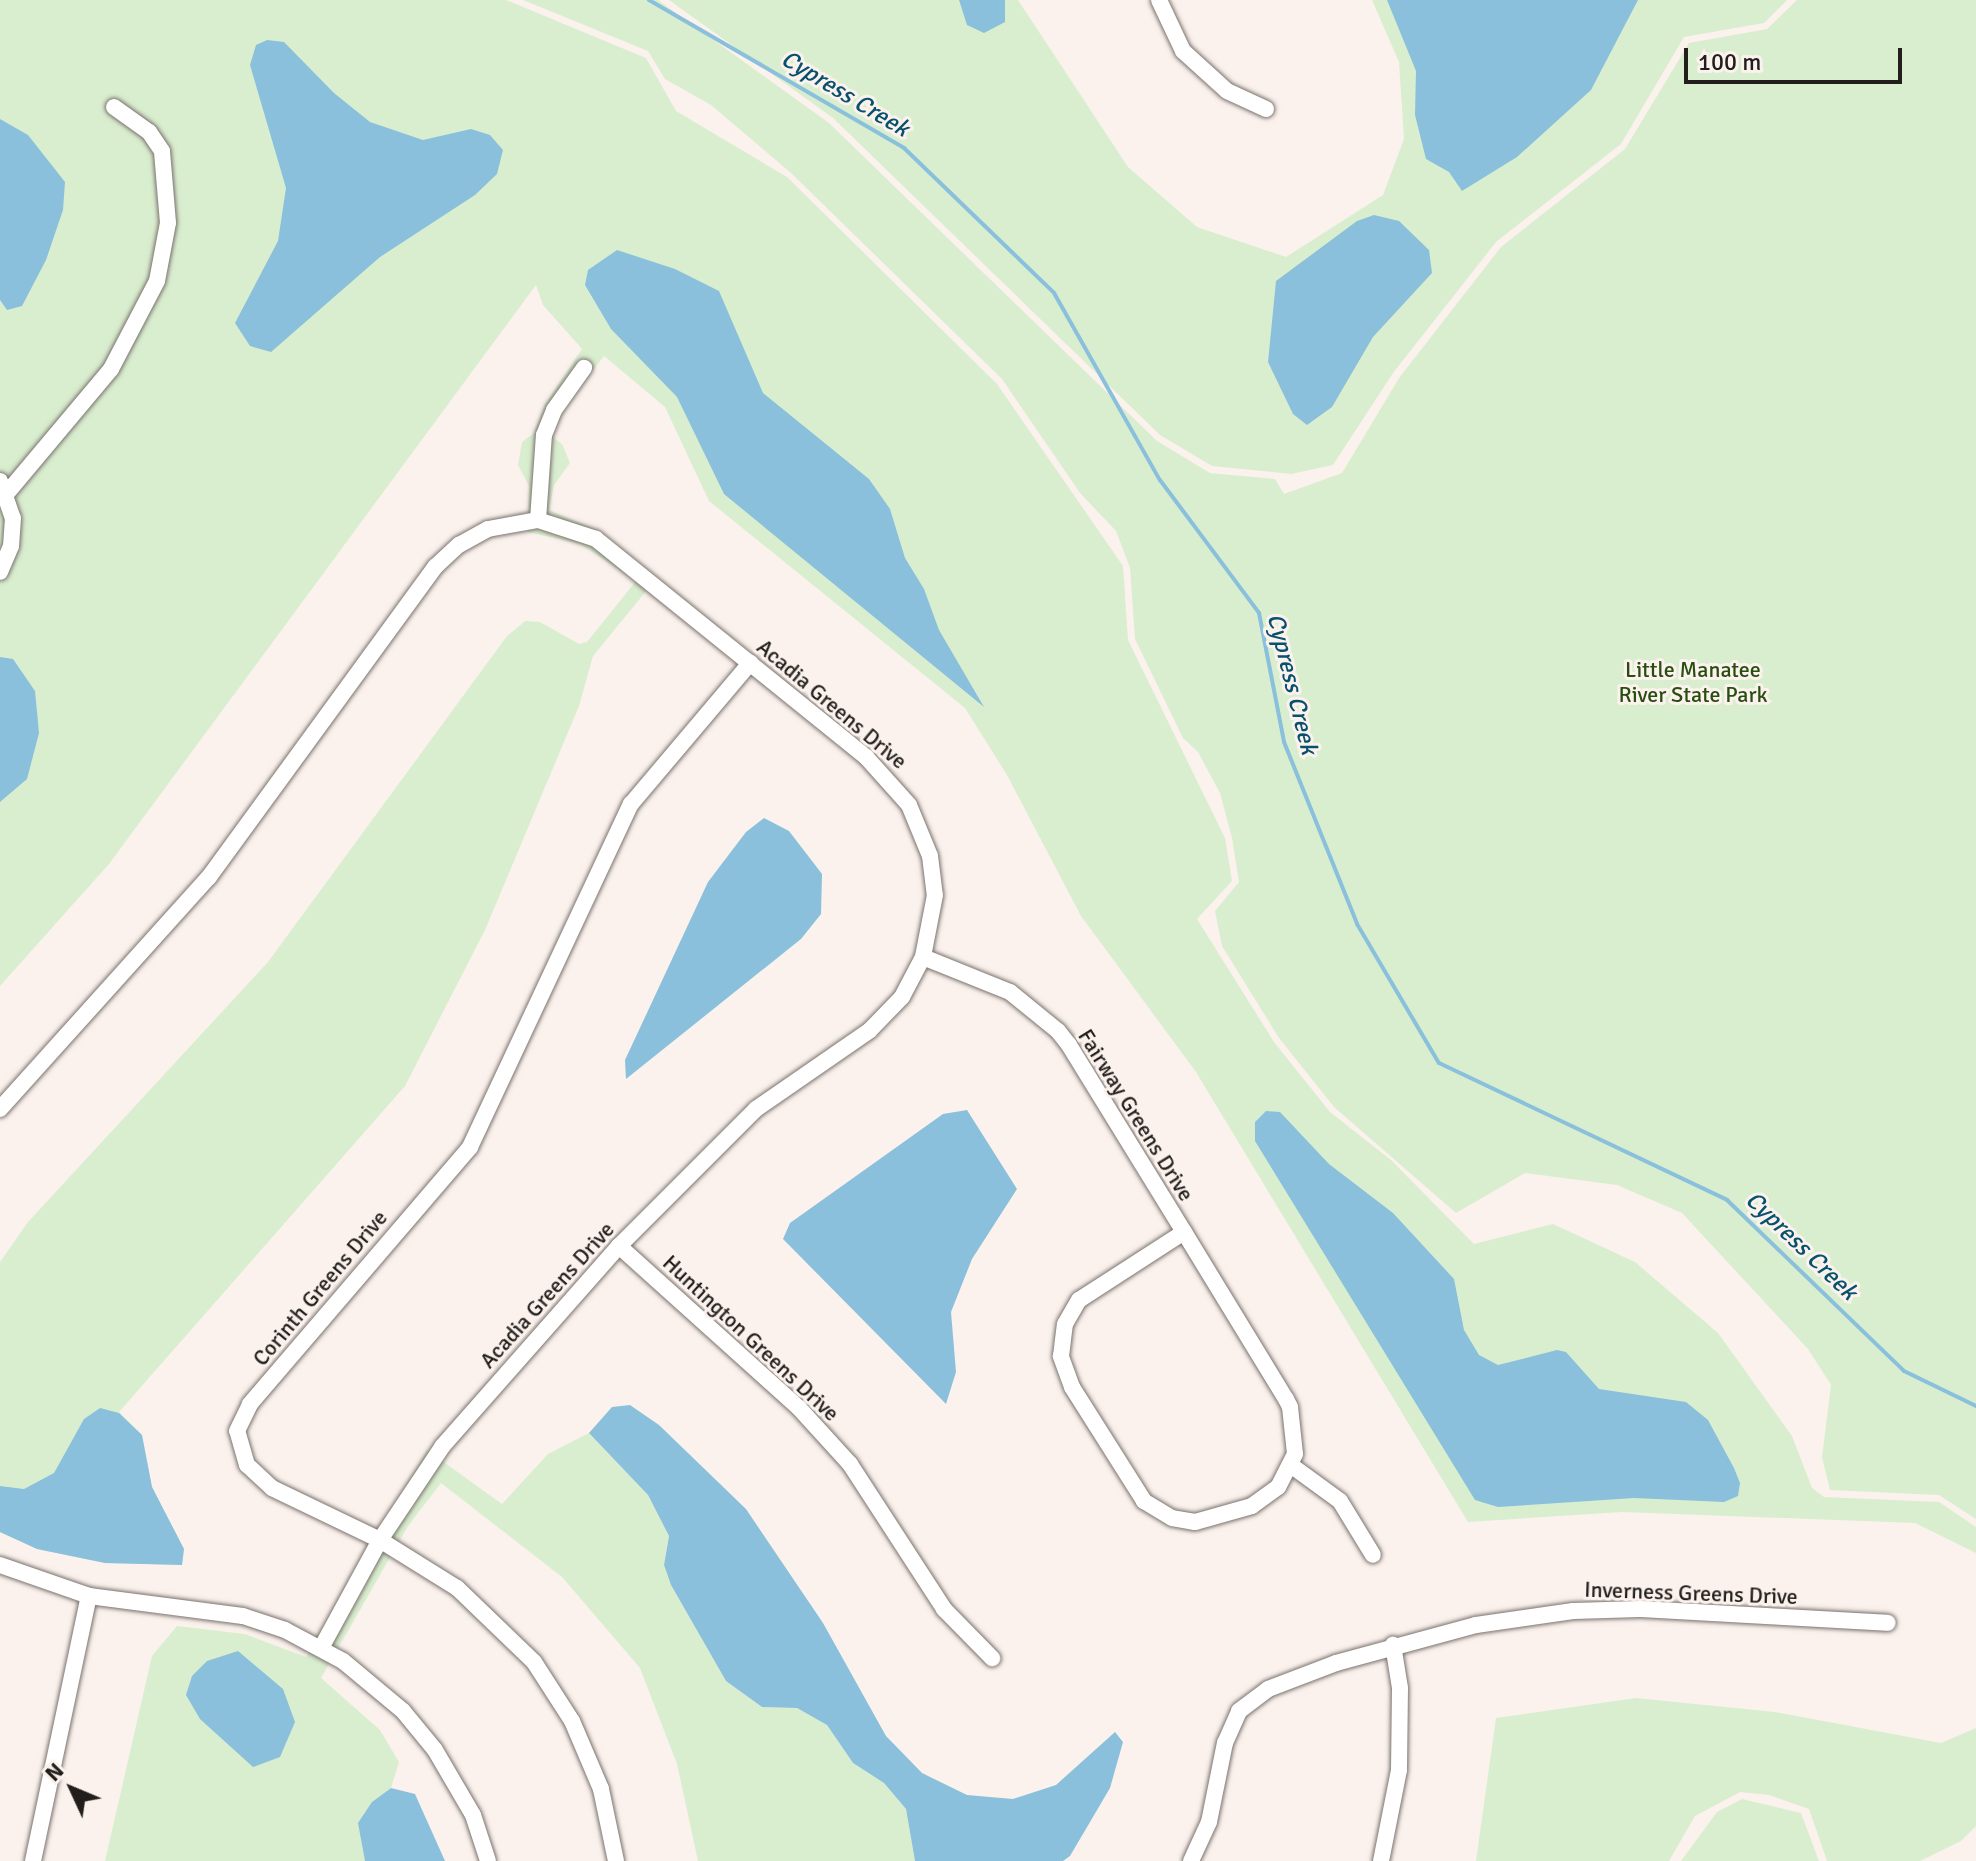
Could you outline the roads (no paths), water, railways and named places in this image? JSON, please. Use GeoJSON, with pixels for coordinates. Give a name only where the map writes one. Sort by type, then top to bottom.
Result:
{"type":"FeatureCollection","features":[{"type":"Feature","properties":{"kind":"street"},"geometry":{"type":"LineString","coordinates":[[1159,0],[1183,51],[1227,91],[1266,109]]}},
{"type":"Feature","properties":{"kind":"street"},"geometry":{"type":"LineString","coordinates":[[0,572],[13,531],[3,487],[119,357],[157,281],[169,214],[162,151],[149,132],[114,107]]}},
{"type":"Feature","properties":{"kind":"street"},"geometry":{"type":"LineString","coordinates":[[538,520],[544,435],[554,410],[584,368]]}},
{"type":"Feature","properties":{"kind":"street","name":"Acadia Greens Drive"},"geometry":{"type":"LineString","coordinates":[[0,1109],[209,877],[435,567],[459,545],[488,529],[538,520],[596,539],[866,757],[909,805],[934,877],[933,918],[923,957],[911,984],[883,1020],[756,1109],[619,1246],[442,1447],[380,1540],[321,1648]]}},
{"type":"Feature","properties":{"kind":"street","name":"Corinth Greens Drive"},"geometry":{"type":"LineString","coordinates":[[616,1861],[601,1789],[578,1734],[534,1662],[457,1588],[380,1540],[272,1488],[247,1465],[237,1431],[250,1404],[470,1147],[631,804],[750,663]]}},
{"type":"Feature","properties":{"kind":"street","name":"Fairway Greens Drive"},"geometry":{"type":"LineString","coordinates":[[923,957],[1010,992],[1046,1018],[1069,1045],[1184,1232],[1290,1407],[1296,1434],[1292,1466],[1278,1487],[1252,1506],[1207,1521],[1172,1518],[1153,1509],[1137,1491],[1067,1376],[1062,1333],[1079,1300],[1184,1232]]}},
{"type":"Feature","properties":{"kind":"street","name":"Huntington Greens Drive"},"geometry":{"type":"LineString","coordinates":[[619,1246],[799,1408],[850,1464],[944,1609],[992,1658]]}},
{"type":"Feature","properties":{"kind":"street"},"geometry":{"type":"LineString","coordinates":[[1292,1466],[1340,1501],[1373,1555]]}},
{"type":"Feature","properties":{"kind":"street"},"geometry":{"type":"LineString","coordinates":[[0,1565],[89,1596],[243,1616],[321,1648],[383,1692],[420,1729],[463,1796],[488,1861]]}},
{"type":"Feature","properties":{"kind":"street"},"geometry":{"type":"LineString","coordinates":[[33,1861],[89,1596]]}},
{"type":"Feature","properties":{"kind":"street","name":"Inverness Greens Drive"},"geometry":{"type":"LineString","coordinates":[[1191,1861],[1209,1822],[1225,1743],[1239,1711],[1281,1683],[1393,1645],[1524,1616],[1599,1610],[1888,1623]]}},
{"type":"Feature","properties":{"kind":"street"},"geometry":{"type":"LineString","coordinates":[[1381,1861],[1399,1770],[1400,1688],[1393,1645]]}},
{"type":"Feature","properties":{"kind":"water"},"geometry":{"type":"Polygon","coordinates":[[[959,0],[1005,0],[1005,22],[984,33],[967,25],[959,0]]]}},
{"type":"Feature","properties":{"kind":"water"},"geometry":{"type":"Polygon","coordinates":[[[1387,0],[1638,0],[1591,90],[1517,157],[1462,191],[1449,172],[1426,159],[1415,115],[1416,71],[1387,0]]]}},
{"type":"Feature","properties":{"kind":"water"},"geometry":{"type":"Polygon","coordinates":[[[267,40],[284,42],[334,93],[370,122],[423,140],[471,129],[490,135],[503,150],[497,174],[475,195],[380,257],[271,352],[250,346],[235,323],[278,241],[286,188],[250,65],[256,45],[267,40]]]}},
{"type":"Feature","properties":{"kind":"water"},"geometry":{"type":"Polygon","coordinates":[[[0,119],[28,135],[65,182],[63,210],[46,260],[22,306],[7,310],[0,300],[0,119]]]}},
{"type":"Feature","properties":{"kind":"water"},"geometry":{"type":"Polygon","coordinates":[[[1374,215],[1399,221],[1429,250],[1432,273],[1373,337],[1332,407],[1307,425],[1293,414],[1268,362],[1276,281],[1357,221],[1374,215]]]}},
{"type":"Feature","properties":{"kind":"water"},"geometry":{"type":"Polygon","coordinates":[[[617,250],[675,269],[719,291],[763,393],[869,479],[890,509],[905,558],[924,589],[939,630],[984,707],[724,494],[677,397],[611,329],[585,285],[588,270],[617,250]]]}},
{"type":"Feature","properties":{"kind":"water"},"geometry":{"type":"Polygon","coordinates":[[[0,657],[13,659],[35,691],[39,733],[27,779],[0,802],[0,657]]]}},
{"type":"Feature","properties":{"kind":"water"},"geometry":{"type":"Polygon","coordinates":[[[764,818],[789,831],[822,874],[821,914],[801,939],[626,1079],[625,1060],[708,882],[746,832],[764,818]]]}},
{"type":"Feature","properties":{"kind":"water"},"geometry":{"type":"Polygon","coordinates":[[[967,1110],[1017,1189],[972,1259],[951,1312],[956,1372],[946,1404],[783,1239],[790,1223],[943,1114],[967,1110]]]}},
{"type":"Feature","properties":{"kind":"water"},"geometry":{"type":"Polygon","coordinates":[[[1266,1111],[1280,1112],[1329,1164],[1393,1213],[1454,1279],[1464,1330],[1479,1355],[1498,1365],[1557,1350],[1566,1352],[1599,1389],[1686,1402],[1708,1420],[1740,1483],[1738,1496],[1724,1502],[1634,1498],[1498,1507],[1475,1500],[1255,1141],[1255,1122],[1266,1111]]]}},
{"type":"Feature","properties":{"kind":"water"},"geometry":{"type":"Polygon","coordinates":[[[630,1405],[659,1425],[746,1509],[823,1623],[886,1736],[922,1773],[967,1795],[1013,1799],[1056,1785],[1115,1732],[1123,1742],[1110,1788],[1070,1856],[1063,1861],[915,1861],[906,1809],[884,1783],[853,1763],[827,1725],[797,1708],[762,1707],[726,1681],[671,1585],[664,1565],[669,1536],[648,1495],[589,1433],[612,1407],[630,1405]]]}},
{"type":"Feature","properties":{"kind":"water"},"geometry":{"type":"Polygon","coordinates":[[[100,1408],[119,1413],[142,1435],[152,1487],[184,1549],[182,1565],[105,1563],[37,1549],[0,1532],[0,1486],[24,1489],[54,1473],[84,1419],[100,1408]]]}},
{"type":"Feature","properties":{"kind":"water"},"geometry":{"type":"Polygon","coordinates":[[[238,1651],[283,1689],[295,1722],[280,1757],[253,1767],[200,1719],[186,1695],[192,1676],[207,1661],[238,1651]]]}},
{"type":"Feature","properties":{"kind":"water"},"geometry":{"type":"Polygon","coordinates":[[[391,1788],[415,1794],[445,1861],[365,1861],[358,1823],[372,1802],[391,1788]]]}},
{"type":"Feature","properties":{"kind":"waterway","name":"Cypress Creek"},"geometry":{"type":"LineString","coordinates":[[649,0],[904,148],[1054,293],[1160,480],[1259,613],[1284,742],[1357,924],[1439,1063],[1727,1200],[1904,1371],[1976,1406]]}},
{"type":"Feature","properties":{"kind":"park label","name":"Little Manatee River State Park"},"geometry":{"type":"Point","coordinates":[1693,682]}}]}
